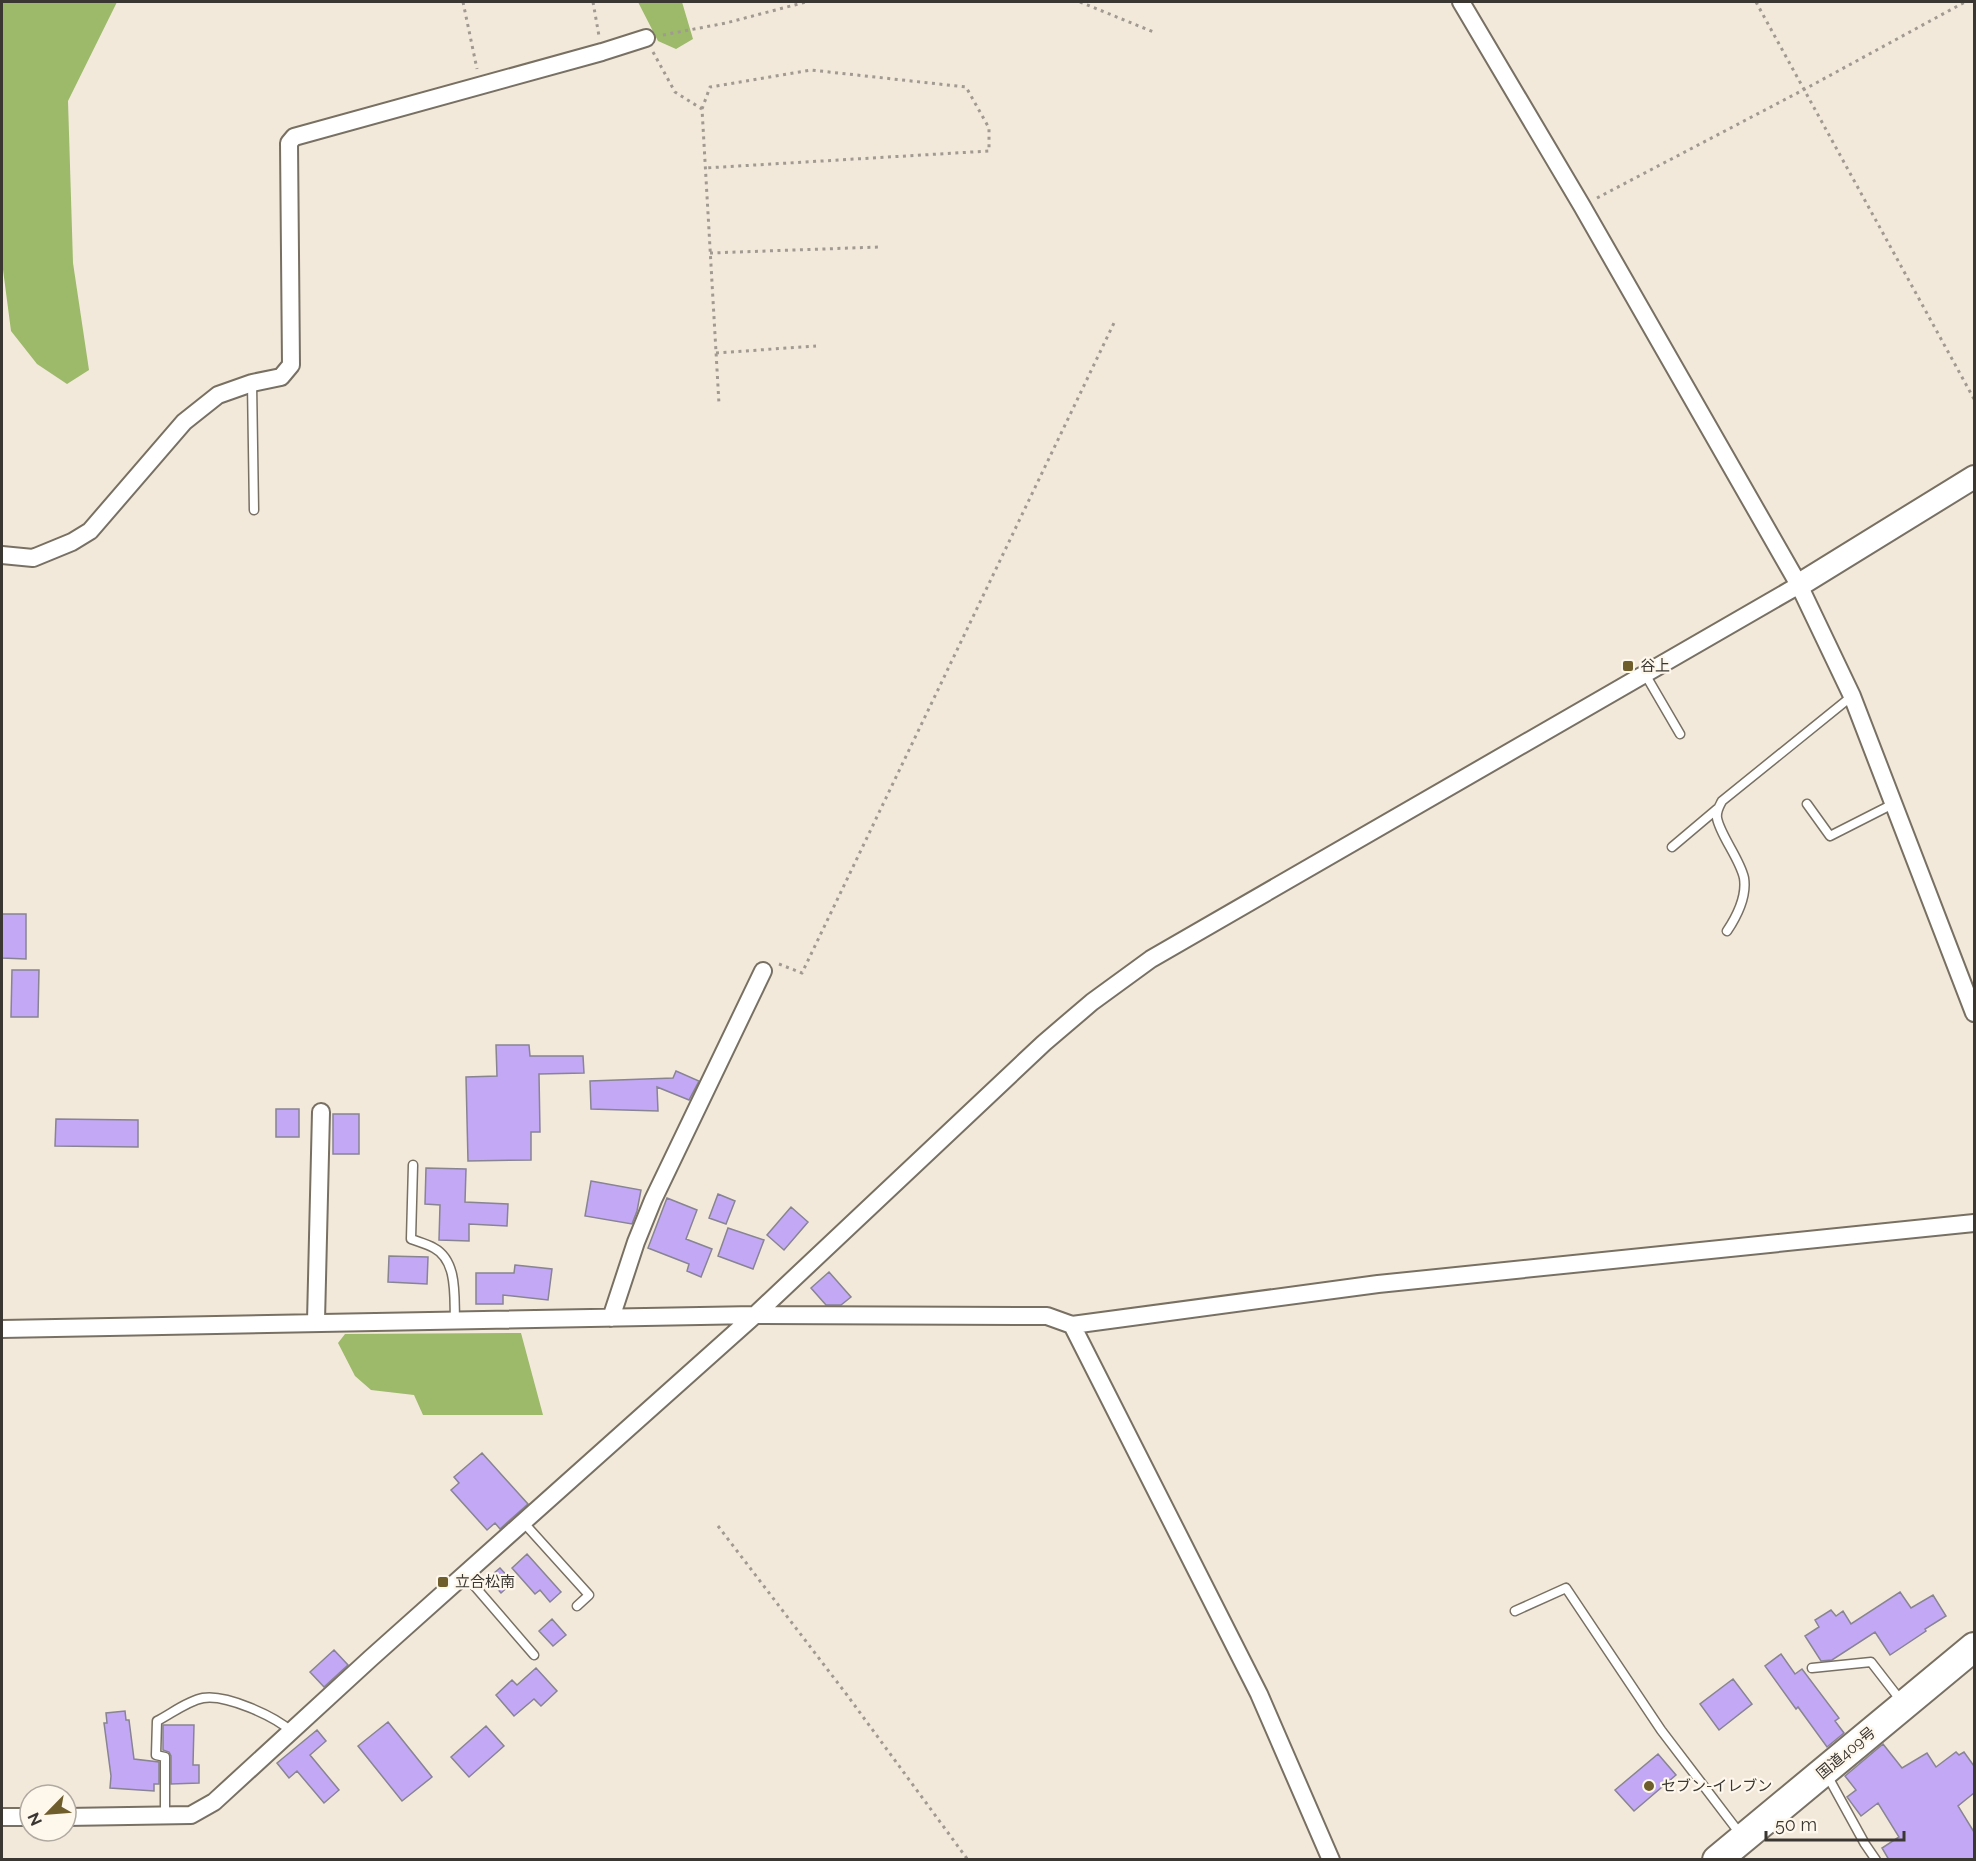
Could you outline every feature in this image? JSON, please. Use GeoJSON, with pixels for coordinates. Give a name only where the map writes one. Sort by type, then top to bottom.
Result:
{"type":"FeatureCollection","features":[{"type":"Feature","properties":{"kind":"highway","name":"国道409号"},"geometry":{"type":"LineString","coordinates":[[1717,1860],[1974,1647]]}},
{"type":"Feature","properties":{"kind":"street"},"geometry":{"type":"LineString","coordinates":[[1461,2],[1582,206],[1799,585],[1852,696],[1974,1013]]}},
{"type":"Feature","properties":{"kind":"street"},"geometry":{"type":"LineString","coordinates":[[2,555],[33,558],[72,542],[90,531],[184,422],[219,395],[252,383],[281,377],[291,365],[290,143],[294,137],[646,38]]}},
{"type":"Feature","properties":{"kind":"street"},"geometry":{"type":"LineString","coordinates":[[78,1817],[191,1815],[214,1802],[755,1315],[1036,1051],[1092,1002],[1151,959],[1799,585],[1974,477]]}},
{"type":"Feature","properties":{"kind":"street"},"geometry":{"type":"LineString","coordinates":[[611,1318],[636,1242],[653,1200],[763,972]]}},
{"type":"Feature","properties":{"kind":"street"},"geometry":{"type":"LineString","coordinates":[[316,1321],[321,1112]]}},
{"type":"Feature","properties":{"kind":"street"},"geometry":{"type":"LineString","coordinates":[[2,1329],[316,1321],[755,1315],[1047,1316],[1072,1325],[1378,1284],[1974,1223]]}},
{"type":"Feature","properties":{"kind":"street"},"geometry":{"type":"LineString","coordinates":[[1072,1325],[1259,1694],[1331,1860]]}},
{"type":"Feature","properties":{"kind":"street"},"geometry":{"type":"LineString","coordinates":[[2,1817],[18,1817]]}},
{"type":"Feature","properties":{"kind":"lane"},"geometry":{"type":"LineString","coordinates":[[252,383],[254,510]]}},
{"type":"Feature","properties":{"kind":"lane"},"geometry":{"type":"LineString","coordinates":[[1645,674],[1680,734]]}},
{"type":"Feature","properties":{"kind":"lane"},"geometry":{"type":"LineString","coordinates":[[1727,931],[1737,917],[1743,900],[1744,879],[1717,819],[1722,801],[1852,696]]}},
{"type":"Feature","properties":{"kind":"lane"},"geometry":{"type":"LineString","coordinates":[[1807,804],[1830,836],[1893,804]]}},
{"type":"Feature","properties":{"kind":"lane"},"geometry":{"type":"LineString","coordinates":[[1672,847],[1718,809]]}},
{"type":"Feature","properties":{"kind":"lane"},"geometry":{"type":"LineString","coordinates":[[413,1165],[411,1239],[436,1248],[447,1263],[454,1280],[455,1320]]}},
{"type":"Feature","properties":{"kind":"lane"},"geometry":{"type":"LineString","coordinates":[[524,1523],[589,1595],[577,1606]]}},
{"type":"Feature","properties":{"kind":"lane"},"geometry":{"type":"LineString","coordinates":[[465,1575],[534,1655]]}},
{"type":"Feature","properties":{"kind":"lane"},"geometry":{"type":"LineString","coordinates":[[1515,1611],[1566,1588],[1661,1730],[1744,1838]]}},
{"type":"Feature","properties":{"kind":"lane"},"geometry":{"type":"LineString","coordinates":[[1812,1668],[1871,1662],[1904,1705]]}},
{"type":"Feature","properties":{"kind":"lane"},"geometry":{"type":"LineString","coordinates":[[165,1816],[165,1756],[156,1755],[157,1722],[194,1701],[216,1698],[264,1713],[291,1731]]}},
{"type":"Feature","properties":{"kind":"lane"},"geometry":{"type":"LineString","coordinates":[[1825,1771],[1876,1860]]}},
{"type":"Feature","properties":{"kind":"path"},"geometry":{"type":"LineString","coordinates":[[463,2],[480,86]]}},
{"type":"Feature","properties":{"kind":"path"},"geometry":{"type":"LineString","coordinates":[[592,2],[602,52]]}},
{"type":"Feature","properties":{"kind":"path"},"geometry":{"type":"LineString","coordinates":[[702,109],[675,92],[646,38],[726,23],[806,2]]}},
{"type":"Feature","properties":{"kind":"path"},"geometry":{"type":"LineString","coordinates":[[1080,2],[1156,33]]}},
{"type":"Feature","properties":{"kind":"path"},"geometry":{"type":"LineString","coordinates":[[1756,2],[1974,399]]}},
{"type":"Feature","properties":{"kind":"path"},"geometry":{"type":"LineString","coordinates":[[1582,206],[1965,2]]}},
{"type":"Feature","properties":{"kind":"path"},"geometry":{"type":"LineString","coordinates":[[705,168],[989,151],[989,128],[966,87],[811,70],[710,87],[702,109],[705,168],[719,404]]}},
{"type":"Feature","properties":{"kind":"path"},"geometry":{"type":"LineString","coordinates":[[710,253],[879,247]]}},
{"type":"Feature","properties":{"kind":"path"},"geometry":{"type":"LineString","coordinates":[[763,972],[780,963],[802,973],[1114,323]]}},
{"type":"Feature","properties":{"kind":"path"},"geometry":{"type":"LineString","coordinates":[[716,353],[816,346]]}},
{"type":"Feature","properties":{"kind":"path"},"geometry":{"type":"LineString","coordinates":[[718,1526],[847,1695],[968,1860]]}},
{"type":"Feature","properties":{"kind":"green space"},"geometry":{"type":"Polygon","coordinates":[[[2,2],[117,2],[68,101],[73,263],[89,370],[67,384],[37,364],[11,331],[2,262],[2,2]]]}},
{"type":"Feature","properties":{"kind":"green space"},"geometry":{"type":"Polygon","coordinates":[[[638,2],[682,2],[693,39],[676,49],[658,41],[638,2]]]}},
{"type":"Feature","properties":{"kind":"green space"},"geometry":{"type":"Polygon","coordinates":[[[521,1333],[543,1415],[423,1415],[414,1395],[371,1390],[355,1376],[338,1343],[345,1334],[521,1333]]]}},
{"type":"Feature","properties":{"kind":"building"},"geometry":{"type":"Polygon","coordinates":[[[2,914],[26,914],[26,959],[2,958],[2,914]]]}},
{"type":"Feature","properties":{"kind":"building"},"geometry":{"type":"Polygon","coordinates":[[[12,970],[39,970],[38,1017],[11,1017],[12,970]]]}},
{"type":"Feature","properties":{"kind":"building"},"geometry":{"type":"Polygon","coordinates":[[[496,1045],[529,1045],[530,1056],[583,1056],[584,1073],[539,1074],[540,1132],[531,1132],[531,1160],[468,1161],[466,1077],[497,1076],[496,1045]]]}},
{"type":"Feature","properties":{"kind":"building"},"geometry":{"type":"Polygon","coordinates":[[[676,1071],[699,1081],[689,1100],[657,1087],[658,1111],[591,1109],[590,1081],[673,1078],[676,1071]]]}},
{"type":"Feature","properties":{"kind":"building"},"geometry":{"type":"Polygon","coordinates":[[[276,1109],[299,1109],[299,1137],[276,1137],[276,1109]]]}},
{"type":"Feature","properties":{"kind":"building"},"geometry":{"type":"Polygon","coordinates":[[[333,1114],[359,1114],[359,1154],[333,1154],[333,1114]]]}},
{"type":"Feature","properties":{"kind":"building"},"geometry":{"type":"Polygon","coordinates":[[[56,1119],[138,1120],[138,1147],[55,1146],[56,1119]]]}},
{"type":"Feature","properties":{"kind":"building"},"geometry":{"type":"Polygon","coordinates":[[[426,1168],[466,1169],[465,1202],[508,1204],[507,1226],[469,1224],[469,1241],[439,1240],[440,1205],[425,1204],[426,1168]]]}},
{"type":"Feature","properties":{"kind":"building"},"geometry":{"type":"Polygon","coordinates":[[[591,1181],[641,1190],[632,1224],[585,1216],[591,1181]]]}},
{"type":"Feature","properties":{"kind":"building"},"geometry":{"type":"Polygon","coordinates":[[[718,1194],[735,1201],[726,1224],[709,1218],[718,1194]]]}},
{"type":"Feature","properties":{"kind":"building"},"geometry":{"type":"Polygon","coordinates":[[[667,1198],[697,1210],[686,1239],[712,1249],[701,1277],[687,1271],[689,1264],[648,1248],[667,1198]]]}},
{"type":"Feature","properties":{"kind":"building"},"geometry":{"type":"Polygon","coordinates":[[[791,1207],[808,1222],[784,1250],[767,1235],[791,1207]]]}},
{"type":"Feature","properties":{"kind":"building"},"geometry":{"type":"Polygon","coordinates":[[[728,1228],[764,1240],[753,1269],[718,1256],[728,1228]]]}},
{"type":"Feature","properties":{"kind":"building"},"geometry":{"type":"Polygon","coordinates":[[[389,1256],[428,1257],[427,1284],[388,1282],[389,1256]]]}},
{"type":"Feature","properties":{"kind":"building"},"geometry":{"type":"Polygon","coordinates":[[[515,1265],[552,1269],[548,1300],[503,1295],[503,1304],[476,1304],[476,1273],[514,1273],[515,1265]]]}},
{"type":"Feature","properties":{"kind":"building"},"geometry":{"type":"Polygon","coordinates":[[[829,1272],[851,1297],[841,1305],[826,1305],[811,1288],[829,1272]]]}},
{"type":"Feature","properties":{"kind":"building"},"geometry":{"type":"Polygon","coordinates":[[[482,1453],[528,1504],[500,1529],[495,1523],[487,1530],[451,1490],[459,1483],[454,1477],[482,1453]]]}},
{"type":"Feature","properties":{"kind":"building"},"geometry":{"type":"Polygon","coordinates":[[[527,1554],[561,1592],[550,1602],[540,1590],[535,1594],[512,1568],[527,1554]]]}},
{"type":"Feature","properties":{"kind":"building"},"geometry":{"type":"Polygon","coordinates":[[[500,1568],[513,1582],[501,1593],[488,1578],[500,1568]]]}},
{"type":"Feature","properties":{"kind":"building"},"geometry":{"type":"Polygon","coordinates":[[[1900,1592],[1911,1608],[1933,1595],[1946,1616],[1890,1655],[1875,1632],[1832,1660],[1821,1661],[1805,1636],[1819,1627],[1815,1620],[1831,1610],[1836,1616],[1843,1611],[1851,1624],[1900,1592]]]}},
{"type":"Feature","properties":{"kind":"building"},"geometry":{"type":"Polygon","coordinates":[[[552,1619],[566,1635],[553,1646],[539,1631],[552,1619]]]}},
{"type":"Feature","properties":{"kind":"building"},"geometry":{"type":"Polygon","coordinates":[[[334,1650],[348,1665],[324,1687],[310,1672],[334,1650]]]}},
{"type":"Feature","properties":{"kind":"building"},"geometry":{"type":"Polygon","coordinates":[[[1781,1654],[1795,1674],[1802,1669],[1839,1718],[1835,1721],[1844,1733],[1827,1747],[1765,1666],[1781,1654]]]}},
{"type":"Feature","properties":{"kind":"building"},"geometry":{"type":"Polygon","coordinates":[[[536,1668],[557,1691],[541,1706],[534,1699],[514,1716],[496,1695],[512,1680],[517,1685],[536,1668]]]}},
{"type":"Feature","properties":{"kind":"building"},"geometry":{"type":"Polygon","coordinates":[[[1733,1679],[1752,1704],[1719,1730],[1700,1704],[1733,1679]]]}},
{"type":"Feature","properties":{"kind":"building"},"geometry":{"type":"Polygon","coordinates":[[[125,1711],[126,1720],[129,1720],[134,1759],[159,1762],[159,1784],[154,1784],[154,1791],[110,1788],[111,1776],[104,1723],[107,1723],[106,1713],[125,1711]]]}},
{"type":"Feature","properties":{"kind":"building"},"geometry":{"type":"Polygon","coordinates":[[[388,1722],[432,1777],[402,1801],[358,1746],[388,1722]]]}},
{"type":"Feature","properties":{"kind":"building"},"geometry":{"type":"Polygon","coordinates":[[[163,1725],[194,1725],[193,1765],[199,1765],[199,1783],[171,1784],[171,1756],[169,1752],[163,1750],[163,1725]]]}},
{"type":"Feature","properties":{"kind":"building"},"geometry":{"type":"Polygon","coordinates":[[[486,1726],[504,1746],[469,1777],[451,1757],[486,1726]]]}},
{"type":"Feature","properties":{"kind":"building"},"geometry":{"type":"Polygon","coordinates":[[[317,1730],[326,1741],[310,1755],[339,1790],[324,1803],[297,1771],[289,1778],[277,1763],[317,1730]]]}},
{"type":"Feature","properties":{"kind":"building"},"geometry":{"type":"Polygon","coordinates":[[[1883,1744],[1902,1768],[1927,1753],[1936,1767],[1956,1752],[1959,1755],[1964,1752],[1974,1766],[1974,1793],[1958,1806],[1974,1832],[1974,1860],[1889,1860],[1882,1848],[1899,1837],[1878,1803],[1861,1816],[1847,1797],[1856,1790],[1845,1776],[1883,1744]]]}},
{"type":"Feature","properties":{"kind":"building"},"geometry":{"type":"Polygon","coordinates":[[[1658,1754],[1676,1775],[1634,1811],[1615,1790],[1658,1754]]]}},
{"type":"Feature","properties":{"kind":"place","name":"谷上"},"geometry":{"type":"Point","coordinates":[1628,666]}},
{"type":"Feature","properties":{"kind":"place","name":"立合松南"},"geometry":{"type":"Point","coordinates":[443,1582]}},
{"type":"Feature","properties":{"kind":"place","name":"セブン-イレブン"},"geometry":{"type":"Point","coordinates":[1649,1786]}}]}
